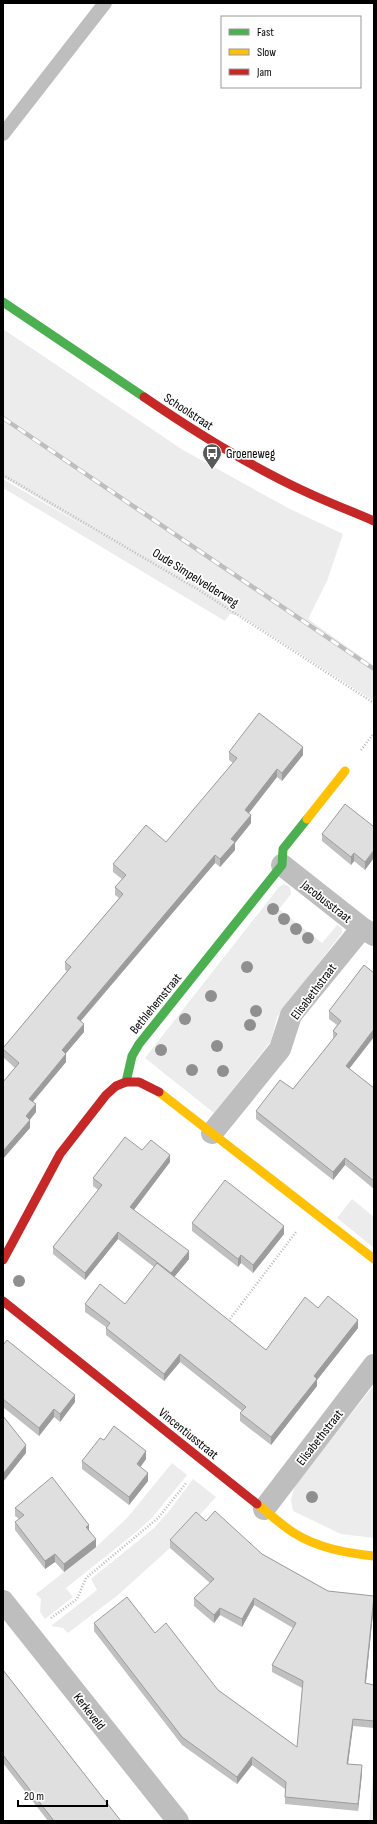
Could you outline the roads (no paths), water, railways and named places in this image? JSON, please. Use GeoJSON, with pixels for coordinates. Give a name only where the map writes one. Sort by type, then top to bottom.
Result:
{"type":"FeatureCollection","features":[{"type":"Feature","properties":{"kind":"street","name":"Schoolstraat"},"geometry":{"type":"LineString","coordinates":[[3,302],[194,431],[304,491],[374,521]]}},
{"type":"Feature","properties":{"kind":"street","name":"Bethlehemstraat"},"geometry":{"type":"LineString","coordinates":[[126,1082],[132,1056],[139,1044],[282,865],[283,849],[345,771]]}},
{"type":"Feature","properties":{"kind":"street","name":"Jacobusstraat"},"geometry":{"type":"LineString","coordinates":[[282,865],[368,932]]}},
{"type":"Feature","properties":{"kind":"street","name":"Elisabethstraat"},"geometry":{"type":"LineString","coordinates":[[212,1133],[280,1049],[291,1015],[368,932]]}},
{"type":"Feature","properties":{"kind":"street"},"geometry":{"type":"LineString","coordinates":[[3,1260],[60,1154],[106,1096],[116,1086],[126,1082],[139,1082],[157,1090],[374,1259]]}},
{"type":"Feature","properties":{"kind":"street","name":"Vincentiusstraat"},"geometry":{"type":"LineString","coordinates":[[3,1301],[294,1533],[329,1549],[344,1553],[374,1556]]}},
{"type":"Feature","properties":{"kind":"street","name":"Elisabethstraat"},"geometry":{"type":"LineString","coordinates":[[264,1509],[374,1365]]}},
{"type":"Feature","properties":{"kind":"street","name":"Kerkeveld"},"geometry":{"type":"LineString","coordinates":[[4,1605],[29,1634],[178,1821]]}},
{"type":"Feature","properties":{"kind":"lane"},"geometry":{"type":"LineString","coordinates":[[3,134],[105,3]]}},
{"type":"Feature","properties":{"kind":"railway"},"geometry":{"type":"LineString","coordinates":[[3,418],[374,669]]}},
{"type":"Feature","properties":{"kind":"place","name":"Groeneweg"},"geometry":{"type":"Point","coordinates":[212,470]}}]}
